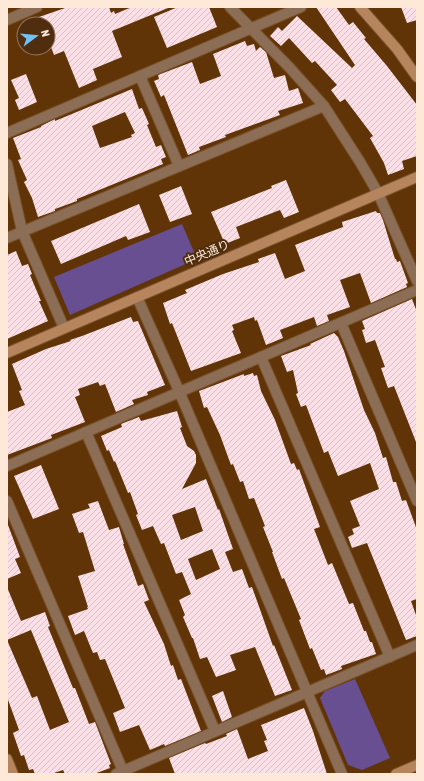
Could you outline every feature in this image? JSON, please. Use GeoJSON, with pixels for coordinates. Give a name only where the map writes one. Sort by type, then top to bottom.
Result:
{"type":"FeatureCollection","features":[{"type":"Feature","properties":{"kind":"street"},"geometry":{"type":"LineString","coordinates":[[7,20],[37,7]]}},
{"type":"Feature","properties":{"kind":"street"},"geometry":{"type":"LineString","coordinates":[[230,7],[252,28],[324,106],[360,162],[378,194],[417,281]]}},
{"type":"Feature","properties":{"kind":"street"},"geometry":{"type":"LineString","coordinates":[[7,133],[301,7]]}},
{"type":"Feature","properties":{"kind":"street"},"geometry":{"type":"LineString","coordinates":[[360,7],[396,49],[417,77]]}},
{"type":"Feature","properties":{"kind":"street"},"geometry":{"type":"LineString","coordinates":[[140,76],[179,166]]}},
{"type":"Feature","properties":{"kind":"street"},"geometry":{"type":"LineString","coordinates":[[7,238],[324,106]]}},
{"type":"Feature","properties":{"kind":"street"},"geometry":{"type":"LineString","coordinates":[[7,164],[22,231],[64,328]]}},
{"type":"Feature","properties":{"kind":"street","name":"中央通り"},"geometry":{"type":"LineString","coordinates":[[7,353],[417,177]]}},
{"type":"Feature","properties":{"kind":"street"},"geometry":{"type":"LineString","coordinates":[[7,466],[417,290]]}},
{"type":"Feature","properties":{"kind":"street"},"geometry":{"type":"LineString","coordinates":[[138,297],[342,774]]}},
{"type":"Feature","properties":{"kind":"street"},"geometry":{"type":"LineString","coordinates":[[341,323],[417,501]]}},
{"type":"Feature","properties":{"kind":"street"},"geometry":{"type":"LineString","coordinates":[[261,357],[390,657]]}},
{"type":"Feature","properties":{"kind":"street"},"geometry":{"type":"LineString","coordinates":[[86,432],[215,731]]}},
{"type":"Feature","properties":{"kind":"street"},"geometry":{"type":"LineString","coordinates":[[7,500],[119,772],[417,645]]}},
{"type":"Feature","properties":{"kind":"street"},"geometry":{"type":"LineString","coordinates":[[7,759],[13,774]]}},
{"type":"Feature","properties":{"kind":"street"},"geometry":{"type":"LineString","coordinates":[[396,774],[417,765]]}},
{"type":"Feature","properties":{"kind":"shaded area"},"geometry":{"type":"Polygon","coordinates":[[[182,224],[197,259],[70,315],[54,277],[182,224]]]}},
{"type":"Feature","properties":{"kind":"shaded area"},"geometry":{"type":"Polygon","coordinates":[[[355,679],[390,758],[362,770],[348,765],[320,698],[325,691],[355,679]]]}},
{"type":"Feature","properties":{"kind":"building"},"geometry":{"type":"Polygon","coordinates":[[[68,7],[109,7],[111,13],[114,11],[115,14],[132,7],[168,8],[112,31],[122,57],[93,69],[97,80],[79,88],[64,51],[56,54],[56,16],[42,16],[68,7]]]}},
{"type":"Feature","properties":{"kind":"building"},"geometry":{"type":"Polygon","coordinates":[[[178,7],[209,7],[217,27],[167,48],[154,17],[178,7]]]}},
{"type":"Feature","properties":{"kind":"building"},"geometry":{"type":"Polygon","coordinates":[[[316,7],[336,7],[349,25],[353,22],[366,38],[364,39],[417,105],[417,156],[402,161],[404,169],[388,175],[384,163],[370,138],[373,136],[345,99],[340,102],[331,90],[337,85],[315,61],[312,63],[289,38],[281,46],[270,36],[278,27],[282,31],[297,16],[352,68],[355,65],[316,7]]]}},
{"type":"Feature","properties":{"kind":"building"},"geometry":{"type":"Polygon","coordinates":[[[401,7],[417,7],[417,20],[407,23],[401,7]]]}},
{"type":"Feature","properties":{"kind":"building"},"geometry":{"type":"Polygon","coordinates":[[[245,41],[247,46],[254,44],[256,51],[260,47],[266,52],[274,78],[285,75],[289,91],[298,88],[303,103],[278,111],[280,115],[225,135],[226,137],[199,147],[200,150],[188,155],[164,95],[161,97],[154,81],[159,79],[158,75],[192,62],[200,84],[221,76],[213,54],[245,41]]]}},
{"type":"Feature","properties":{"kind":"building"},"geometry":{"type":"Polygon","coordinates":[[[26,74],[37,102],[19,110],[15,100],[19,98],[11,80],[26,74]]]}},
{"type":"Feature","properties":{"kind":"building"},"geometry":{"type":"Polygon","coordinates":[[[132,89],[139,109],[142,108],[149,124],[147,125],[156,147],[161,145],[166,157],[161,159],[163,164],[77,199],[77,201],[38,217],[32,198],[24,182],[27,180],[18,160],[21,159],[13,138],[41,127],[55,119],[55,121],[132,89]],[[125,112],[92,126],[100,148],[132,137],[131,135],[135,133],[125,112]]]}},
{"type":"Feature","properties":{"kind":"building"},"geometry":{"type":"Polygon","coordinates":[[[286,180],[299,212],[284,218],[280,210],[236,227],[240,238],[225,244],[211,212],[272,188],[271,186],[286,180]]]}},
{"type":"Feature","properties":{"kind":"building"},"geometry":{"type":"Polygon","coordinates":[[[181,186],[192,214],[170,222],[159,195],[181,186]]]}},
{"type":"Feature","properties":{"kind":"building"},"geometry":{"type":"Polygon","coordinates":[[[139,204],[150,232],[128,240],[126,236],[61,264],[51,241],[139,204]]]}},
{"type":"Feature","properties":{"kind":"building"},"geometry":{"type":"Polygon","coordinates":[[[376,211],[377,213],[380,213],[383,220],[395,259],[397,262],[400,261],[408,283],[406,284],[407,287],[371,303],[360,273],[340,280],[350,307],[327,315],[329,321],[317,326],[314,317],[280,330],[283,338],[266,345],[257,320],[255,321],[254,317],[232,325],[234,330],[232,331],[241,353],[191,371],[172,323],[170,324],[163,303],[187,293],[185,290],[223,274],[259,262],[258,259],[275,253],[285,279],[305,271],[295,245],[343,227],[342,222],[376,211]]]}},
{"type":"Feature","properties":{"kind":"building"},"geometry":{"type":"Polygon","coordinates":[[[16,251],[22,266],[28,264],[32,274],[30,275],[41,301],[39,301],[48,321],[7,339],[7,255],[16,251]]]}},
{"type":"Feature","properties":{"kind":"building"},"geometry":{"type":"Polygon","coordinates":[[[412,299],[417,312],[416,442],[394,386],[388,388],[381,368],[385,367],[375,340],[366,343],[362,330],[365,329],[362,321],[412,299]]]}},
{"type":"Feature","properties":{"kind":"building"},"geometry":{"type":"Polygon","coordinates":[[[131,317],[133,322],[138,321],[165,385],[147,392],[148,395],[132,400],[134,404],[116,412],[105,384],[100,386],[98,382],[78,389],[80,395],[75,397],[85,422],[51,435],[52,438],[7,455],[7,412],[25,405],[19,391],[22,390],[12,364],[46,349],[71,341],[70,340],[131,317]]]}},
{"type":"Feature","properties":{"kind":"building"},"geometry":{"type":"Polygon","coordinates":[[[334,333],[338,337],[344,351],[364,410],[375,433],[383,458],[386,457],[393,482],[396,482],[402,501],[406,500],[417,530],[417,599],[411,601],[417,618],[417,636],[406,640],[367,543],[352,548],[348,537],[354,534],[352,529],[360,526],[350,501],[379,489],[370,463],[338,476],[328,451],[324,453],[306,405],[301,407],[296,394],[298,393],[293,370],[287,372],[281,356],[311,345],[310,344],[334,333]]]}},
{"type":"Feature","properties":{"kind":"building"},"geometry":{"type":"Polygon","coordinates":[[[253,373],[254,376],[257,375],[261,391],[275,420],[291,464],[294,463],[297,470],[299,469],[320,527],[314,529],[328,565],[332,563],[349,604],[353,603],[364,631],[366,631],[370,642],[372,642],[376,654],[341,666],[342,669],[326,675],[324,669],[321,670],[312,648],[310,649],[299,620],[301,619],[284,578],[282,579],[263,527],[265,526],[254,498],[249,499],[243,481],[240,482],[233,464],[231,465],[220,435],[207,407],[204,408],[199,391],[244,374],[244,376],[253,373]]]}},
{"type":"Feature","properties":{"kind":"building"},"geometry":{"type":"Polygon","coordinates":[[[177,411],[182,427],[180,428],[187,446],[194,451],[196,455],[196,463],[182,489],[206,479],[218,510],[219,509],[233,549],[225,552],[233,572],[242,569],[249,588],[252,587],[273,646],[274,645],[292,690],[275,696],[255,647],[230,655],[236,670],[216,677],[207,657],[200,659],[193,638],[183,617],[185,615],[179,600],[191,594],[182,572],[176,574],[164,543],[161,544],[153,526],[142,530],[136,515],[138,514],[130,492],[128,493],[115,461],[114,462],[109,450],[107,451],[101,436],[122,427],[121,424],[139,417],[141,421],[177,411]],[[195,507],[172,515],[181,540],[203,531],[195,507]],[[212,549],[188,559],[196,580],[220,569],[212,549]]]}},
{"type":"Feature","properties":{"kind":"building"},"geometry":{"type":"Polygon","coordinates":[[[41,465],[59,509],[33,519],[14,476],[41,465]]]}},
{"type":"Feature","properties":{"kind":"building"},"geometry":{"type":"Polygon","coordinates":[[[98,501],[109,530],[119,527],[123,544],[138,586],[143,584],[149,600],[144,602],[164,644],[171,666],[173,665],[178,680],[181,679],[201,731],[165,746],[164,744],[150,750],[139,725],[120,732],[113,713],[125,708],[105,659],[100,660],[97,652],[93,653],[84,631],[75,635],[68,616],[88,609],[78,576],[95,571],[83,532],[79,533],[72,514],[90,508],[88,504],[98,501]]]}},
{"type":"Feature","properties":{"kind":"building"},"geometry":{"type":"Polygon","coordinates":[[[7,525],[20,557],[15,559],[21,573],[7,579],[7,525]]]}},
{"type":"Feature","properties":{"kind":"building"},"geometry":{"type":"Polygon","coordinates":[[[7,587],[21,621],[45,612],[50,626],[48,627],[89,724],[95,722],[111,764],[109,765],[110,768],[94,774],[65,774],[63,770],[51,774],[35,774],[33,769],[29,770],[24,755],[21,756],[13,733],[19,730],[7,697],[7,587]],[[31,630],[7,640],[32,698],[37,696],[50,730],[69,722],[31,630]]]}},
{"type":"Feature","properties":{"kind":"building"},"geometry":{"type":"Polygon","coordinates":[[[223,691],[232,717],[222,722],[212,696],[223,691]]]}},
{"type":"Feature","properties":{"kind":"building"},"geometry":{"type":"Polygon","coordinates":[[[304,708],[327,774],[175,774],[169,758],[205,743],[206,744],[227,736],[226,734],[237,729],[248,759],[268,751],[264,741],[267,740],[261,725],[304,708]]]}}]}
